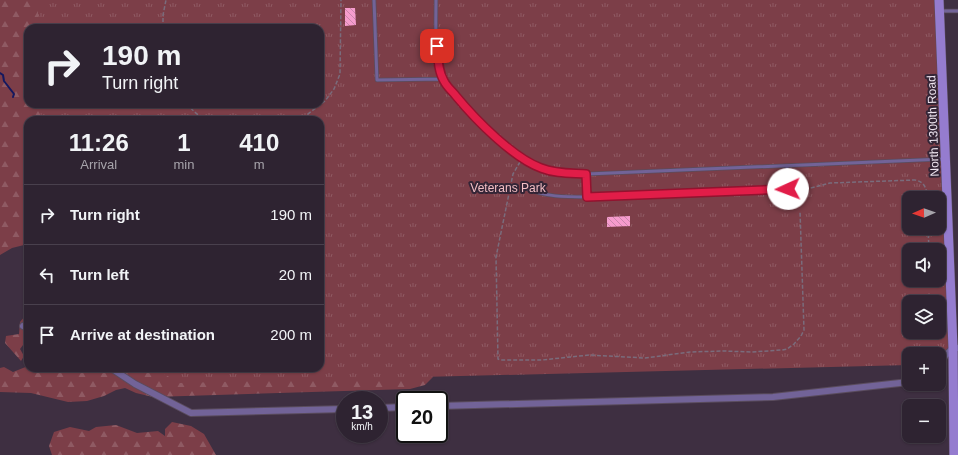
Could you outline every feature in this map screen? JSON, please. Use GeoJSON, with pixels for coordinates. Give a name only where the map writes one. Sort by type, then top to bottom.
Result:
{"type":"FeatureCollection","features":[{"type":"Feature","properties":{"kind":"main road","name":"North 1300th Road"},"geometry":{"type":"LineString","coordinates":[[940,0],[946,159],[956,348],[954,455]]}},
{"type":"Feature","properties":{"kind":"street"},"geometry":{"type":"LineString","coordinates":[[946,356],[956,348]]}},
{"type":"Feature","properties":{"kind":"street"},"geometry":{"type":"LineString","coordinates":[[117,372],[135,384],[191,413],[336,409]]}},
{"type":"Feature","properties":{"kind":"street"},"geometry":{"type":"LineString","coordinates":[[448,406],[773,397],[902,383]]}},
{"type":"Feature","properties":{"kind":"lane"},"geometry":{"type":"LineString","coordinates":[[374,0],[377,80],[443,78]]}},
{"type":"Feature","properties":{"kind":"lane"},"geometry":{"type":"LineString","coordinates":[[436,0],[438,61],[443,78],[466,108],[502,142],[522,158],[542,168],[558,173],[586,174],[946,159]]}},
{"type":"Feature","properties":{"kind":"lane"},"geometry":{"type":"LineString","coordinates":[[940,11],[958,11]]}},
{"type":"Feature","properties":{"kind":"lane"},"geometry":{"type":"LineString","coordinates":[[524,188],[549,195],[587,197],[788,189],[787,166]]}},
{"type":"Feature","properties":{"kind":"lane"},"geometry":{"type":"LineString","coordinates":[[586,174],[587,197]]}},
{"type":"Feature","properties":{"kind":"path"},"geometry":{"type":"LineString","coordinates":[[163,24],[166,0]]}},
{"type":"Feature","properties":{"kind":"path"},"geometry":{"type":"LineString","coordinates":[[324,102],[334,89],[340,74],[341,0]]}},
{"type":"Feature","properties":{"kind":"path"},"geometry":{"type":"LineString","coordinates":[[190,108],[201,116]]}},
{"type":"Feature","properties":{"kind":"path"},"geometry":{"type":"LineString","coordinates":[[305,116],[317,108]]}},
{"type":"Feature","properties":{"kind":"path"},"geometry":{"type":"LineString","coordinates":[[522,158],[513,174],[496,257],[498,359],[501,360],[542,360],[589,355],[645,358],[690,352],[751,352],[787,349],[794,344],[804,330],[800,211]]}},
{"type":"Feature","properties":{"kind":"path"},"geometry":{"type":"LineString","coordinates":[[793,190],[803,190],[830,183],[915,180],[924,184],[927,191]]}},
{"type":"Feature","properties":{"kind":"green space"},"geometry":{"type":"Polygon","coordinates":[[[0,0],[135,0],[133,24],[24,24],[24,108],[169,108],[176,116],[24,116],[24,245],[12,248],[0,255],[0,0]]]}},
{"type":"Feature","properties":{"kind":"green space","name":"Veterans Park"},"geometry":{"type":"Polygon","coordinates":[[[38,0],[940,0],[953,348],[946,355],[946,347],[902,347],[902,365],[180,383],[160,372],[324,372],[324,116],[41,116],[40,108],[324,108],[324,24],[38,24],[38,0]]]}},
{"type":"Feature","properties":{"kind":"green space"},"geometry":{"type":"Polygon","coordinates":[[[24,317],[24,346],[20,349],[24,356],[21,361],[5,343],[6,336],[19,334],[20,322],[24,317]]]}},
{"type":"Feature","properties":{"kind":"green space"},"geometry":{"type":"Polygon","coordinates":[[[4,367],[13,372],[24,368],[24,372],[324,372],[324,368],[429,371],[433,377],[425,385],[410,389],[153,397],[136,393],[125,388],[87,401],[68,402],[31,393],[0,392],[0,368],[4,367]]]}},
{"type":"Feature","properties":{"kind":"green space"},"geometry":{"type":"Polygon","coordinates":[[[172,422],[191,426],[204,434],[216,455],[52,455],[49,446],[54,432],[70,427],[89,431],[96,427],[116,425],[137,433],[158,431],[165,436],[165,429],[172,422]]]}},
{"type":"Feature","properties":{"kind":"building"},"geometry":{"type":"Polygon","coordinates":[[[345,8],[355,8],[356,25],[345,26],[345,8]]]}},
{"type":"Feature","properties":{"kind":"building"},"geometry":{"type":"Polygon","coordinates":[[[630,216],[630,226],[607,227],[607,217],[630,216]]]}},
{"type":"Feature","properties":{"kind":"waterway"},"geometry":{"type":"LineString","coordinates":[[0,73],[3,75],[4,81],[14,94],[13,97]]}},
{"type":"Feature","properties":{"kind":"route"},"geometry":{"type":"LineString","coordinates":[[437,46],[438,61],[444,82],[466,108],[502,142],[524,160],[558,173],[586,174],[587,197],[788,189]]}}]}
